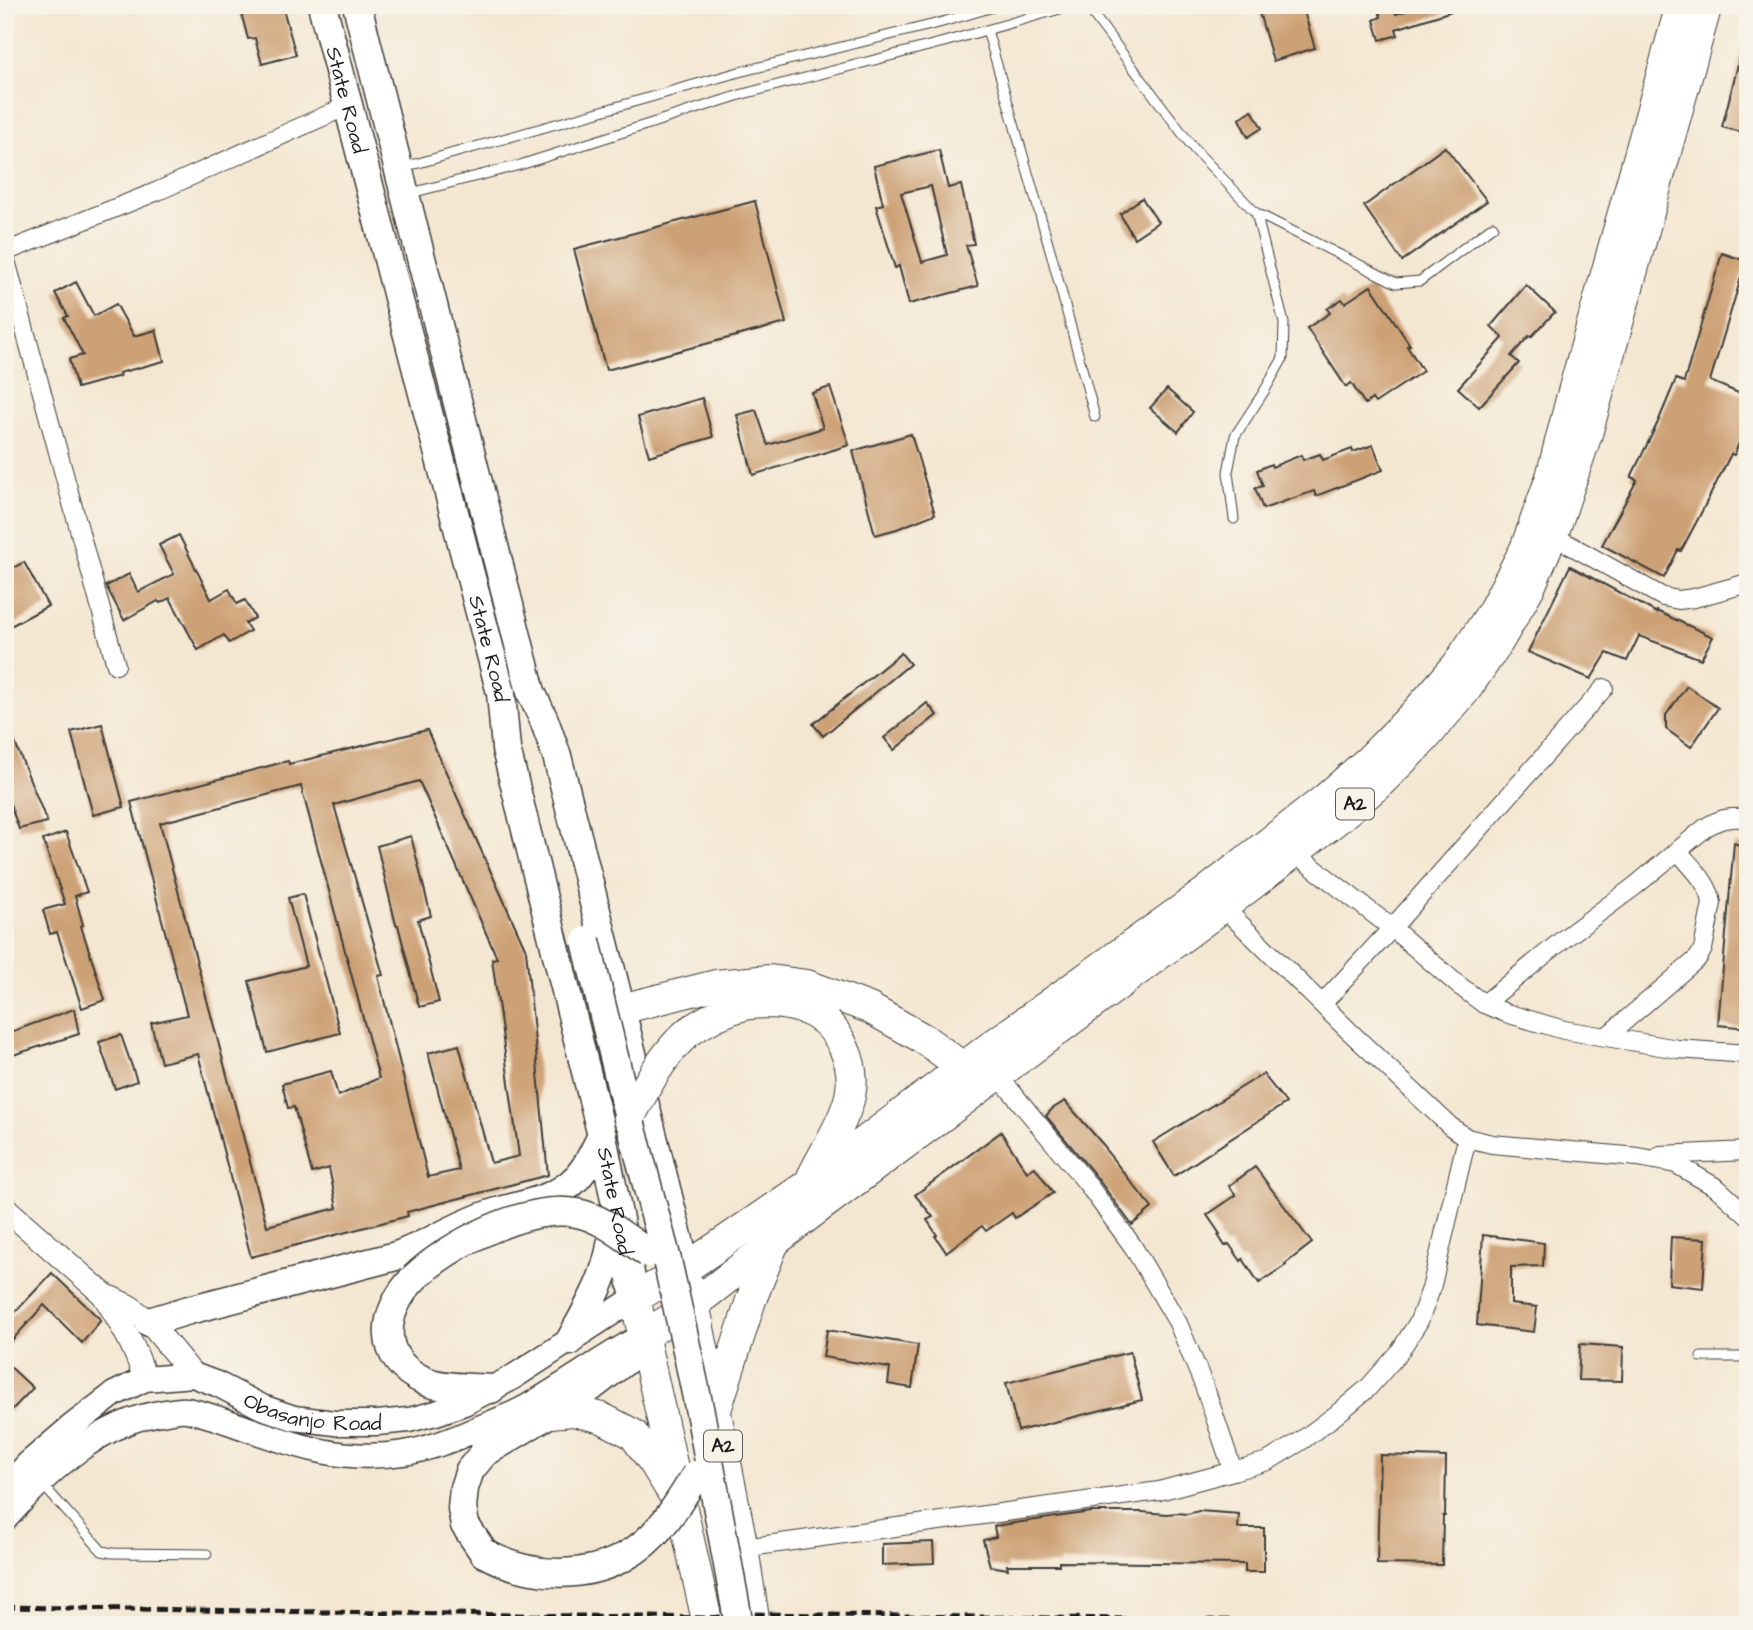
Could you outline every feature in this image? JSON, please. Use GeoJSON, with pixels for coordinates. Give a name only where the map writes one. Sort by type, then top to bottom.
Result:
{"type":"FeatureCollection","features":[{"type":"Feature","properties":{"kind":"highway","name":"A2"},"geometry":{"type":"LineString","coordinates":[[708,1625],[635,1298],[686,1268],[807,1185],[990,1047],[1203,894],[1369,761],[1457,665],[1492,612],[1525,549],[1551,477],[1681,5]]}},
{"type":"Feature","properties":{"kind":"highway","name":"A2"},"geometry":{"type":"LineString","coordinates":[[643,1336],[694,1304],[997,1073],[1335,821],[1381,783],[1425,738],[1465,691],[1499,641],[1531,585],[1552,535],[1587,434],[1707,5]]}},
{"type":"Feature","properties":{"kind":"highway"},"geometry":{"type":"LineString","coordinates":[[621,1009],[716,985],[770,979],[807,985],[869,1008],[924,1040],[964,1068]]}},
{"type":"Feature","properties":{"kind":"highway"},"geometry":{"type":"LineString","coordinates":[[629,1119],[653,1073],[679,1041],[700,1024],[747,1004],[786,1004],[804,1008],[817,1014],[839,1037],[851,1071],[852,1089],[848,1107],[807,1185]]}},
{"type":"Feature","properties":{"kind":"highway"},"geometry":{"type":"LineString","coordinates":[[716,1410],[751,1300],[774,1243]]}},
{"type":"Feature","properties":{"kind":"highway","name":"A2"},"geometry":{"type":"LineString","coordinates":[[686,1268],[743,1548],[755,1625]]}},
{"type":"Feature","properties":{"kind":"highway"},"geometry":{"type":"LineString","coordinates":[[550,1413],[573,1411],[602,1418],[633,1434],[683,1510]]}},
{"type":"Feature","properties":{"kind":"main road","name":"State Road"},"geometry":{"type":"LineString","coordinates":[[322,5],[500,693],[506,749],[602,1136],[635,1298]]}},
{"type":"Feature","properties":{"kind":"main road","name":"State Road"},"geometry":{"type":"LineString","coordinates":[[357,5],[531,692],[557,756],[686,1268]]}},
{"type":"Feature","properties":{"kind":"main road"},"geometry":{"type":"LineString","coordinates":[[531,692],[570,874],[579,943],[670,1349],[724,1625]]}},
{"type":"Feature","properties":{"kind":"main road"},"geometry":{"type":"LineString","coordinates":[[500,693],[579,943],[667,1260],[701,1417],[739,1625]]}},
{"type":"Feature","properties":{"kind":"main road"},"geometry":{"type":"LineString","coordinates":[[149,1322],[397,1256],[486,1215],[549,1198],[567,1186],[583,1170],[602,1136]]}},
{"type":"Feature","properties":{"kind":"main road"},"geometry":{"type":"LineString","coordinates":[[570,1341],[605,1273],[612,1246],[615,1201]]}},
{"type":"Feature","properties":{"kind":"main road"},"geometry":{"type":"LineString","coordinates":[[491,1389],[427,1382],[411,1373],[399,1362],[392,1350],[388,1333],[389,1319],[395,1302],[406,1286],[428,1265],[478,1234],[505,1223],[559,1212],[579,1213],[602,1223],[648,1253]]}},
{"type":"Feature","properties":{"kind":"main road","name":"Obasanjo Road"},"geometry":{"type":"LineString","coordinates":[[5,1489],[29,1463],[71,1427],[114,1394],[145,1379],[193,1375],[262,1407],[294,1418],[335,1423],[409,1420],[464,1403],[510,1379],[635,1298]]}},
{"type":"Feature","properties":{"kind":"main road"},"geometry":{"type":"LineString","coordinates":[[643,1336],[625,1361],[586,1391],[484,1453],[470,1470],[464,1488],[462,1507],[465,1525],[484,1553],[501,1562],[550,1574],[602,1568],[625,1558],[645,1543],[662,1525],[696,1475]]}},
{"type":"Feature","properties":{"kind":"main road","name":"Obasanjo Road"},"geometry":{"type":"LineString","coordinates":[[5,1519],[40,1482],[84,1448],[126,1422],[154,1413],[184,1410],[211,1416],[300,1447],[338,1455],[367,1457],[405,1453],[453,1440],[522,1409],[643,1336]]}},
{"type":"Feature","properties":{"kind":"street"},"geometry":{"type":"LineString","coordinates":[[5,252],[158,191],[347,106]]}},
{"type":"Feature","properties":{"kind":"street"},"geometry":{"type":"LineString","coordinates":[[5,257],[116,665]]}},
{"type":"Feature","properties":{"kind":"street"},"geometry":{"type":"LineString","coordinates":[[1552,535],[1663,597],[1679,600],[1694,598],[1748,583]]}},
{"type":"Feature","properties":{"kind":"street"},"geometry":{"type":"LineString","coordinates":[[1322,1004],[1604,688]]}},
{"type":"Feature","properties":{"kind":"street"},"geometry":{"type":"LineString","coordinates":[[1483,1004],[1717,820],[1748,818]]}},
{"type":"Feature","properties":{"kind":"street"},"geometry":{"type":"LineString","coordinates":[[1606,1037],[1698,958],[1703,949],[1711,896],[1707,886],[1678,850]]}},
{"type":"Feature","properties":{"kind":"street"},"geometry":{"type":"LineString","coordinates":[[1293,852],[1392,928],[1483,1004],[1564,1030],[1678,1049],[1748,1054]]}},
{"type":"Feature","properties":{"kind":"street"},"geometry":{"type":"LineString","coordinates":[[1223,907],[1450,1126],[1467,1138],[1492,1144],[1638,1157],[1676,1164],[1717,1188],[1748,1216]]}},
{"type":"Feature","properties":{"kind":"street"},"geometry":{"type":"LineString","coordinates":[[997,1073],[1086,1182],[1132,1245],[1178,1324],[1205,1388],[1233,1471]]}},
{"type":"Feature","properties":{"kind":"street"},"geometry":{"type":"LineString","coordinates":[[743,1548],[1159,1491],[1268,1461],[1337,1415],[1368,1388],[1398,1354],[1419,1321],[1431,1289],[1467,1138]]}},
{"type":"Feature","properties":{"kind":"street"},"geometry":{"type":"LineString","coordinates":[[1638,1157],[1748,1151]]}},
{"type":"Feature","properties":{"kind":"street"},"geometry":{"type":"LineString","coordinates":[[5,1208],[103,1294],[130,1307],[149,1322],[193,1375]]}},
{"type":"Feature","properties":{"kind":"street"},"geometry":{"type":"LineString","coordinates":[[103,1294],[123,1326],[145,1379]]}},
{"type":"Feature","properties":{"kind":"lane"},"geometry":{"type":"LineString","coordinates":[[402,182],[739,72],[939,23],[1000,5]]}},
{"type":"Feature","properties":{"kind":"lane"},"geometry":{"type":"LineString","coordinates":[[402,182],[520,165],[743,94],[1074,5]]}},
{"type":"Feature","properties":{"kind":"lane"},"geometry":{"type":"LineString","coordinates":[[1086,5],[1194,149],[1256,213],[1396,283],[1420,281],[1493,226]]}},
{"type":"Feature","properties":{"kind":"lane"},"geometry":{"type":"LineString","coordinates":[[987,30],[1095,417]]}},
{"type":"Feature","properties":{"kind":"lane"},"geometry":{"type":"LineString","coordinates":[[1234,519],[1228,472],[1235,436],[1283,359],[1284,323],[1256,213]]}},
{"type":"Feature","properties":{"kind":"lane"},"geometry":{"type":"LineString","coordinates":[[1701,1357],[1748,1357]]}},
{"type":"Feature","properties":{"kind":"lane"},"geometry":{"type":"LineString","coordinates":[[40,1482],[102,1551],[207,1554]]}},
{"type":"Feature","properties":{"kind":"building"},"geometry":{"type":"Polygon","coordinates":[[[239,5],[282,5],[296,55],[262,64],[255,38],[248,39],[239,5]]]}},
{"type":"Feature","properties":{"kind":"building"},"geometry":{"type":"Polygon","coordinates":[[[1257,5],[1302,5],[1315,48],[1273,61],[1257,5]]]}},
{"type":"Feature","properties":{"kind":"building"},"geometry":{"type":"Polygon","coordinates":[[[1377,5],[1393,5],[1396,14],[1424,5],[1460,5],[1461,8],[1396,29],[1398,35],[1380,40],[1374,20],[1381,17],[1377,5]]]}},
{"type":"Feature","properties":{"kind":"building"},"geometry":{"type":"Polygon","coordinates":[[[1743,45],[1748,46],[1748,134],[1722,127],[1743,45]]]}},
{"type":"Feature","properties":{"kind":"building"},"geometry":{"type":"Polygon","coordinates":[[[1252,110],[1262,128],[1248,137],[1239,119],[1252,110]]]}},
{"type":"Feature","properties":{"kind":"building"},"geometry":{"type":"Polygon","coordinates":[[[1445,147],[1487,201],[1402,261],[1364,206],[1445,147]]]}},
{"type":"Feature","properties":{"kind":"building"},"geometry":{"type":"Polygon","coordinates":[[[939,150],[948,188],[961,185],[974,244],[966,245],[978,286],[909,304],[899,266],[895,268],[876,206],[883,204],[874,166],[939,150]],[[931,186],[901,193],[922,262],[947,255],[931,186]]]}},
{"type":"Feature","properties":{"kind":"building"},"geometry":{"type":"Polygon","coordinates":[[[1142,198],[1158,222],[1134,238],[1120,214],[1142,198]]]}},
{"type":"Feature","properties":{"kind":"building"},"geometry":{"type":"Polygon","coordinates":[[[755,201],[786,323],[606,370],[574,249],[755,201]]]}},
{"type":"Feature","properties":{"kind":"building"},"geometry":{"type":"Polygon","coordinates":[[[1722,253],[1746,261],[1710,381],[1748,397],[1748,421],[1734,455],[1731,454],[1681,551],[1678,550],[1664,578],[1602,545],[1637,480],[1631,477],[1676,379],[1684,382],[1722,253]]]}},
{"type":"Feature","properties":{"kind":"building"},"geometry":{"type":"Polygon","coordinates":[[[76,282],[94,316],[116,304],[134,336],[156,330],[164,361],[77,388],[69,359],[83,355],[64,318],[68,316],[55,293],[76,282]]]}},
{"type":"Feature","properties":{"kind":"building"},"geometry":{"type":"Polygon","coordinates":[[[1526,285],[1555,312],[1511,356],[1519,363],[1479,407],[1458,388],[1503,338],[1491,326],[1526,285]]]}},
{"type":"Feature","properties":{"kind":"building"},"geometry":{"type":"Polygon","coordinates":[[[1371,286],[1410,345],[1407,346],[1423,371],[1375,403],[1372,399],[1365,404],[1351,383],[1346,387],[1307,328],[1330,313],[1327,309],[1342,299],[1345,303],[1371,286]]]}},
{"type":"Feature","properties":{"kind":"building"},"geometry":{"type":"Polygon","coordinates":[[[830,387],[849,445],[753,475],[737,415],[756,410],[768,445],[823,428],[812,393],[830,387]]]}},
{"type":"Feature","properties":{"kind":"building"},"geometry":{"type":"Polygon","coordinates":[[[1167,389],[1193,412],[1178,432],[1150,408],[1167,389]]]}},
{"type":"Feature","properties":{"kind":"building"},"geometry":{"type":"Polygon","coordinates":[[[702,398],[713,437],[649,456],[638,417],[702,398]]]}},
{"type":"Feature","properties":{"kind":"building"},"geometry":{"type":"Polygon","coordinates":[[[911,434],[935,514],[875,535],[853,451],[911,434]]]}},
{"type":"Feature","properties":{"kind":"building"},"geometry":{"type":"Polygon","coordinates":[[[1373,445],[1383,470],[1316,496],[1314,491],[1263,509],[1255,488],[1263,486],[1257,470],[1301,455],[1303,460],[1320,454],[1323,460],[1352,449],[1353,452],[1373,445]]]}},
{"type":"Feature","properties":{"kind":"building"},"geometry":{"type":"Polygon","coordinates":[[[179,535],[211,599],[229,589],[237,604],[245,600],[255,618],[245,623],[250,631],[229,643],[224,635],[198,650],[170,598],[160,603],[158,601],[124,620],[106,586],[129,574],[138,592],[174,574],[159,545],[179,535]]]}},
{"type":"Feature","properties":{"kind":"building"},"geometry":{"type":"Polygon","coordinates":[[[24,562],[48,606],[5,629],[5,572],[24,562]]]}},
{"type":"Feature","properties":{"kind":"building"},"geometry":{"type":"Polygon","coordinates":[[[1570,566],[1657,613],[1713,637],[1701,659],[1639,636],[1627,661],[1607,653],[1591,679],[1528,652],[1570,566]]]}},
{"type":"Feature","properties":{"kind":"building"},"geometry":{"type":"Polygon","coordinates":[[[901,653],[910,664],[823,736],[813,724],[901,653]]]}},
{"type":"Feature","properties":{"kind":"building"},"geometry":{"type":"Polygon","coordinates":[[[1687,686],[1718,708],[1691,747],[1666,729],[1666,715],[1687,686]]]}},
{"type":"Feature","properties":{"kind":"building"},"geometry":{"type":"Polygon","coordinates":[[[927,703],[937,715],[894,750],[884,738],[927,703]]]}},
{"type":"Feature","properties":{"kind":"building"},"geometry":{"type":"Polygon","coordinates":[[[5,718],[47,822],[19,829],[5,790],[5,718]]]}},
{"type":"Feature","properties":{"kind":"building"},"geometry":{"type":"Polygon","coordinates":[[[102,724],[124,807],[93,815],[71,732],[102,724]]]}},
{"type":"Feature","properties":{"kind":"building"},"geometry":{"type":"Polygon","coordinates":[[[427,730],[526,950],[548,1175],[407,1212],[408,1216],[251,1257],[198,1054],[161,1063],[151,1023],[187,1015],[131,802],[288,761],[289,764],[427,730]],[[419,781],[334,805],[383,975],[378,976],[428,1177],[459,1170],[428,1053],[459,1045],[491,1163],[519,1156],[492,959],[497,958],[419,781]],[[301,786],[160,823],[267,1226],[337,1208],[329,1168],[312,1173],[294,1107],[288,1108],[282,1084],[331,1071],[338,1096],[379,1078],[301,786]]]}},
{"type":"Feature","properties":{"kind":"building"},"geometry":{"type":"Polygon","coordinates":[[[66,832],[87,892],[75,896],[83,925],[81,926],[105,1000],[82,1008],[57,932],[50,934],[43,910],[65,904],[43,840],[66,832]]]}},
{"type":"Feature","properties":{"kind":"building"},"geometry":{"type":"Polygon","coordinates":[[[411,836],[431,916],[418,920],[439,1002],[419,1007],[377,846],[411,836]]]}},
{"type":"Feature","properties":{"kind":"building"},"geometry":{"type":"Polygon","coordinates":[[[1734,843],[1748,848],[1748,1028],[1718,1025],[1734,843]]]}},
{"type":"Feature","properties":{"kind":"building"},"geometry":{"type":"Polygon","coordinates":[[[303,894],[340,1033],[267,1052],[249,981],[306,966],[288,898],[303,894]]]}},
{"type":"Feature","properties":{"kind":"building"},"geometry":{"type":"Polygon","coordinates":[[[74,1009],[79,1034],[13,1055],[5,1034],[74,1009]]]}},
{"type":"Feature","properties":{"kind":"building"},"geometry":{"type":"Polygon","coordinates":[[[121,1035],[137,1081],[115,1089],[99,1042],[121,1035]]]}},
{"type":"Feature","properties":{"kind":"building"},"geometry":{"type":"Polygon","coordinates":[[[1263,1074],[1286,1103],[1174,1176],[1153,1142],[1263,1074]]]}},
{"type":"Feature","properties":{"kind":"building"},"geometry":{"type":"Polygon","coordinates":[[[1065,1101],[1106,1148],[1152,1208],[1132,1225],[1046,1116],[1065,1101]]]}},
{"type":"Feature","properties":{"kind":"building"},"geometry":{"type":"Polygon","coordinates":[[[1001,1132],[1027,1172],[1035,1167],[1053,1193],[1015,1218],[1012,1213],[986,1231],[982,1226],[946,1252],[927,1220],[933,1217],[915,1195],[1001,1132]]]}},
{"type":"Feature","properties":{"kind":"building"},"geometry":{"type":"Polygon","coordinates":[[[1255,1167],[1312,1243],[1259,1283],[1243,1259],[1241,1261],[1229,1244],[1225,1246],[1207,1215],[1236,1195],[1229,1186],[1255,1167]]]}},
{"type":"Feature","properties":{"kind":"building"},"geometry":{"type":"Polygon","coordinates":[[[1483,1235],[1544,1243],[1543,1266],[1511,1267],[1511,1304],[1537,1307],[1534,1332],[1477,1325],[1483,1235]]]}},
{"type":"Feature","properties":{"kind":"building"},"geometry":{"type":"Polygon","coordinates":[[[1671,1237],[1706,1239],[1703,1288],[1669,1284],[1671,1237]]]}},
{"type":"Feature","properties":{"kind":"building"},"geometry":{"type":"Polygon","coordinates":[[[52,1273],[101,1320],[82,1343],[44,1305],[5,1348],[5,1323],[52,1273]]]}},
{"type":"Feature","properties":{"kind":"building"},"geometry":{"type":"Polygon","coordinates":[[[827,1330],[918,1345],[912,1388],[888,1384],[890,1368],[823,1357],[827,1330]]]}},
{"type":"Feature","properties":{"kind":"building"},"geometry":{"type":"Polygon","coordinates":[[[1580,1344],[1623,1347],[1622,1381],[1578,1380],[1580,1344]]]}},
{"type":"Feature","properties":{"kind":"building"},"geometry":{"type":"Polygon","coordinates":[[[1130,1352],[1142,1400],[1018,1431],[1006,1383],[1130,1352]]]}},
{"type":"Feature","properties":{"kind":"building"},"geometry":{"type":"Polygon","coordinates":[[[5,1362],[33,1388],[5,1417],[5,1362]]]}},
{"type":"Feature","properties":{"kind":"building"},"geometry":{"type":"Polygon","coordinates":[[[1380,1455],[1446,1457],[1442,1565],[1377,1564],[1380,1455]]]}},
{"type":"Feature","properties":{"kind":"building"},"geometry":{"type":"Polygon","coordinates":[[[1199,1511],[1239,1514],[1238,1528],[1264,1528],[1264,1572],[1245,1572],[1245,1564],[1059,1562],[1059,1565],[1007,1565],[1008,1569],[990,1566],[983,1540],[996,1537],[994,1526],[1091,1512],[1187,1514],[1199,1511]]]}},
{"type":"Feature","properties":{"kind":"building"},"geometry":{"type":"Polygon","coordinates":[[[933,1542],[934,1563],[882,1565],[882,1544],[933,1542]]]}},
{"type":"Feature","properties":{"kind":"railway"},"geometry":{"type":"LineString","coordinates":[[5,1607],[707,1618],[753,1614],[1582,1625]]}}]}
